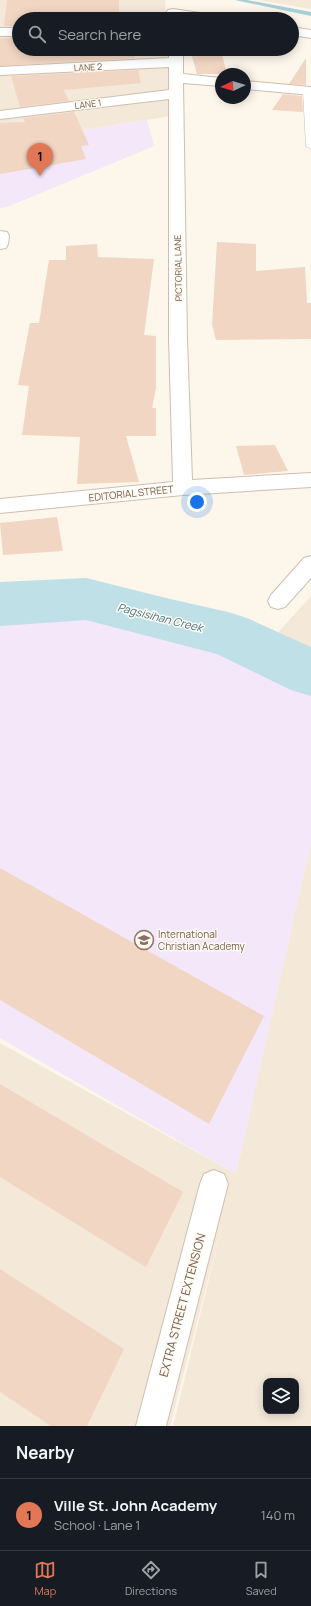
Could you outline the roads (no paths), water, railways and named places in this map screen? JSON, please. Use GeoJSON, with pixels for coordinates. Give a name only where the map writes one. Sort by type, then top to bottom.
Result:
{"type":"FeatureCollection","features":[{"type":"Feature","properties":{"kind":"street"},"geometry":{"type":"LineString","coordinates":[[0,32],[12,32]]}},
{"type":"Feature","properties":{"kind":"street"},"geometry":{"type":"LineString","coordinates":[[299,33],[311,34]]}},
{"type":"Feature","properties":{"kind":"street","name":"LANE 2"},"geometry":{"type":"LineString","coordinates":[[0,71],[176,71]]}},
{"type":"Feature","properties":{"kind":"street"},"geometry":{"type":"LineString","coordinates":[[176,71],[215,81]]}},
{"type":"Feature","properties":{"kind":"street","name":"LANE 1"},"geometry":{"type":"LineString","coordinates":[[0,115],[176,71]]}},
{"type":"Feature","properties":{"kind":"street","name":"PICTORIAL LANE"},"geometry":{"type":"LineString","coordinates":[[176,71],[178,339],[183,488]]}},
{"type":"Feature","properties":{"kind":"street"},"geometry":{"type":"LineString","coordinates":[[251,86],[310,91]]}},
{"type":"Feature","properties":{"kind":"street","name":"EDITORIAL STREET"},"geometry":{"type":"LineString","coordinates":[[0,506],[183,488],[311,480]]}},
{"type":"Feature","properties":{"kind":"street"},"geometry":{"type":"LineString","coordinates":[[278,601],[311,564]]}},
{"type":"Feature","properties":{"kind":"street","name":"EXTRA STREET EXTENSION"},"geometry":{"type":"LineString","coordinates":[[151,1426],[214,1184]]}},
{"type":"Feature","properties":{"kind":"lane"},"geometry":{"type":"LineString","coordinates":[[310,91],[311,146]]}},
{"type":"Feature","properties":{"kind":"waterway","name":"Pagsisihan Creek"},"geometry":{"type":"LineString","coordinates":[[238,0],[311,14]]}},
{"type":"Feature","properties":{"kind":"waterway","name":"Pagsisihan Creek"},"geometry":{"type":"LineString","coordinates":[[0,604],[86,599],[166,620],[228,634],[311,673]]}},
{"type":"Feature","properties":{"kind":"place","name":"Ville St. John Academy"},"geometry":{"type":"Point","coordinates":[40,176]}},
{"type":"Feature","properties":{"kind":"place","name":"International Christian Academy"},"geometry":{"type":"Point","coordinates":[144,940]}}]}
